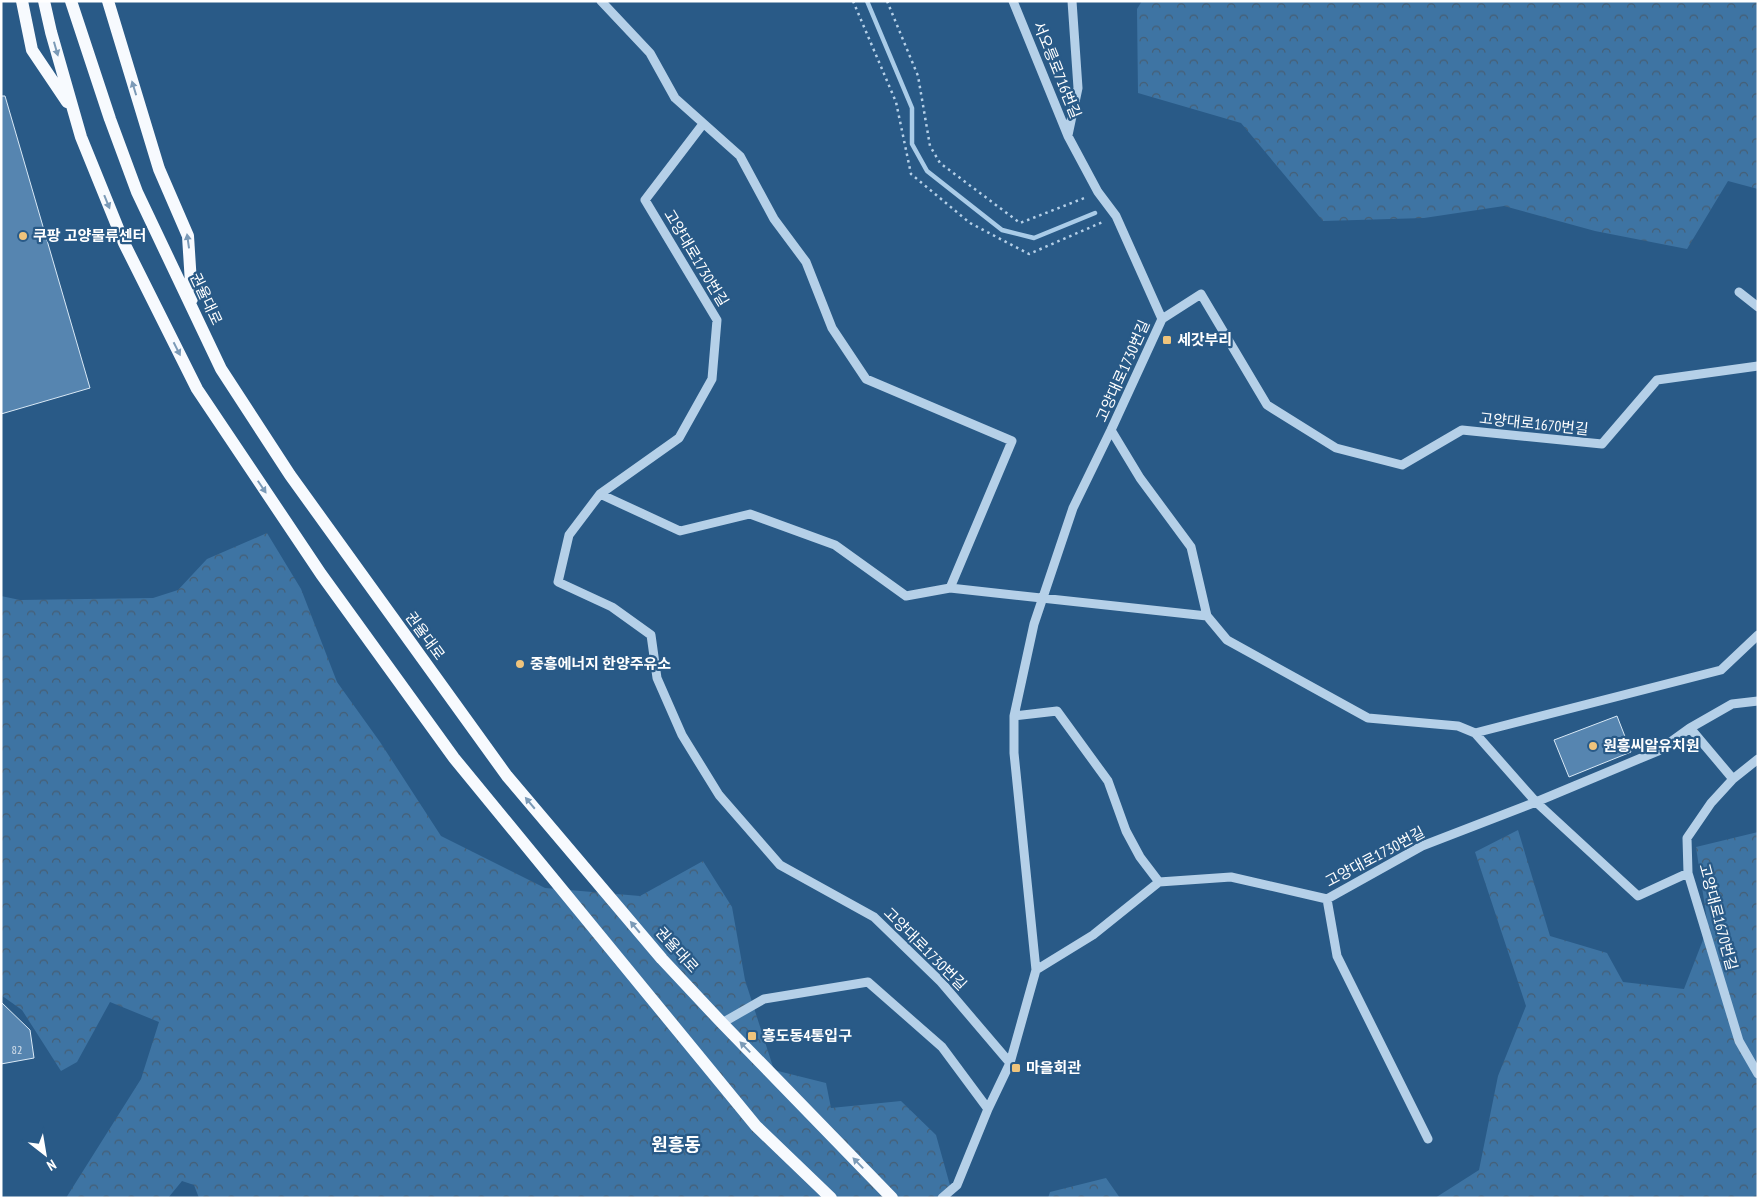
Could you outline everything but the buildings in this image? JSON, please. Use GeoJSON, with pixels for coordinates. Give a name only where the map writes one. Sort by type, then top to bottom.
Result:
{"type":"FeatureCollection","features":[{"type":"Feature","properties":{"kind":"main road"},"geometry":{"type":"LineString","coordinates":[[22,1],[32,50],[74,113]]}},
{"type":"Feature","properties":{"kind":"main road"},"geometry":{"type":"LineString","coordinates":[[44,1],[81,137],[124,243],[197,389],[321,574],[460,766],[756,1126],[832,1198]]}},
{"type":"Feature","properties":{"kind":"main road","name":"권율대로"},"geometry":{"type":"LineString","coordinates":[[71,1],[110,119],[137,192],[221,368],[290,475],[507,776],[662,959],[892,1198]]}},
{"type":"Feature","properties":{"kind":"main road"},"geometry":{"type":"LineString","coordinates":[[108,1],[159,168],[188,236],[192,307]]}},
{"type":"Feature","properties":{"kind":"street"},"geometry":{"type":"LineString","coordinates":[[601,1],[650,53],[675,98],[740,156],[774,219],[806,262],[832,328],[866,379],[1012,441],[950,588]]}},
{"type":"Feature","properties":{"kind":"street","name":"서오릉로716번길"},"geometry":{"type":"LineString","coordinates":[[1013,1],[1068,136]]}},
{"type":"Feature","properties":{"kind":"street","name":"서오릉로716번길"},"geometry":{"type":"LineString","coordinates":[[1068,136],[1078,88],[1072,1]]}},
{"type":"Feature","properties":{"kind":"street","name":"고양대로1730번길"},"geometry":{"type":"LineString","coordinates":[[703,124],[645,200],[716,320],[712,379],[679,438],[600,494],[569,534],[558,582],[612,607],[651,635],[657,678],[682,735],[719,796],[780,865],[874,917],[941,982],[1010,1063]]}},
{"type":"Feature","properties":{"kind":"street","name":"고양대로1730번길"},"geometry":{"type":"LineString","coordinates":[[942,1198],[958,1184],[988,1109],[1010,1063],[1036,970],[1014,753],[1014,716],[1042,597],[1073,508],[1162,319],[1116,216],[1098,192],[1068,136]]}},
{"type":"Feature","properties":{"kind":"street"},"geometry":{"type":"LineString","coordinates":[[1739,292],[1758,307]]}},
{"type":"Feature","properties":{"kind":"street","name":"고양대로1670번길"},"geometry":{"type":"LineString","coordinates":[[1162,319],[1201,294],[1267,405],[1336,448],[1402,465],[1462,430],[1602,444],[1657,380],[1758,366]]}},
{"type":"Feature","properties":{"kind":"street"},"geometry":{"type":"LineString","coordinates":[[1111,430],[1140,478],[1191,547],[1206,616],[1227,640],[1368,718],[1458,726],[1475,733],[1536,802],[1638,896],[1688,873]]}},
{"type":"Feature","properties":{"kind":"street"},"geometry":{"type":"LineString","coordinates":[[600,494],[680,531],[750,514],[835,545],[906,596],[950,588],[1206,616]]}},
{"type":"Feature","properties":{"kind":"street"},"geometry":{"type":"LineString","coordinates":[[1475,733],[1721,670],[1758,635]]}},
{"type":"Feature","properties":{"kind":"street","name":"고양대로1730번길"},"geometry":{"type":"LineString","coordinates":[[1159,882],[1231,877],[1327,899],[1422,846],[1536,802],[1658,751],[1690,728],[1732,704],[1758,701]]}},
{"type":"Feature","properties":{"kind":"street"},"geometry":{"type":"LineString","coordinates":[[1014,716],[1057,711],[1108,781],[1126,830],[1140,857],[1159,882],[1093,935],[1036,970]]}},
{"type":"Feature","properties":{"kind":"street"},"geometry":{"type":"LineString","coordinates":[[1690,728],[1733,779]]}},
{"type":"Feature","properties":{"kind":"street","name":"고양대로1670번길"},"geometry":{"type":"LineString","coordinates":[[1758,759],[1733,779],[1711,803],[1687,838],[1688,873],[1738,1041],[1758,1074]]}},
{"type":"Feature","properties":{"kind":"street"},"geometry":{"type":"LineString","coordinates":[[1327,899],[1336,956],[1428,1139]]}},
{"type":"Feature","properties":{"kind":"street"},"geometry":{"type":"LineString","coordinates":[[722,1023],[764,999],[868,982],[942,1048],[988,1109]]}},
{"type":"Feature","properties":{"kind":"path"},"geometry":{"type":"LineString","coordinates":[[853,1],[896,102],[911,174],[970,223],[1029,254],[1116,216]]}},
{"type":"Feature","properties":{"kind":"path"},"geometry":{"type":"LineString","coordinates":[[887,1],[918,76],[930,146],[940,163],[1020,223],[1098,192]]}},
{"type":"Feature","properties":{"kind":"green space"},"geometry":{"type":"Polygon","coordinates":[[[1142,1],[1758,1],[1758,189],[1728,181],[1687,249],[1595,231],[1504,206],[1424,218],[1323,221],[1241,123],[1138,93],[1137,9],[1142,1]]]}},
{"type":"Feature","properties":{"kind":"green space"},"geometry":{"type":"Polygon","coordinates":[[[267,533],[301,589],[337,682],[380,742],[441,836],[545,888],[640,896],[703,861],[732,907],[745,980],[774,1070],[826,1083],[831,1108],[901,1101],[936,1135],[951,1189],[951,1198],[199,1198],[194,1185],[182,1181],[168,1198],[66,1198],[141,1079],[159,1022],[110,1002],[77,1062],[61,1071],[22,1010],[1,995],[1,596],[20,600],[153,598],[178,590],[207,559],[267,533]]]}},
{"type":"Feature","properties":{"kind":"green space"},"geometry":{"type":"Polygon","coordinates":[[[1518,830],[1550,936],[1607,953],[1623,982],[1684,989],[1708,927],[1696,847],[1758,832],[1758,1198],[1435,1198],[1479,1170],[1498,1076],[1526,1006],[1475,852],[1518,830]]]}},
{"type":"Feature","properties":{"kind":"green space"},"geometry":{"type":"Polygon","coordinates":[[[1106,1178],[1120,1198],[1048,1198],[1050,1192],[1106,1178]]]}},
{"type":"Feature","properties":{"kind":"waterway"},"geometry":{"type":"LineString","coordinates":[[867,1],[912,108],[912,144],[927,171],[1002,230],[1034,238],[1095,213]]}},
{"type":"Feature","properties":{"kind":"place","name":"쿠팡 고양물류센터"},"geometry":{"type":"Point","coordinates":[23,236]}},
{"type":"Feature","properties":{"kind":"place","name":"세갓부리"},"geometry":{"type":"Point","coordinates":[1167,340]}},
{"type":"Feature","properties":{"kind":"place","name":"중흥에너지 한양주유소"},"geometry":{"type":"Point","coordinates":[520,664]}},
{"type":"Feature","properties":{"kind":"place","name":"원흥씨알유치원"},"geometry":{"type":"Point","coordinates":[1593,746]}},
{"type":"Feature","properties":{"kind":"place","name":"흥도동4통입구"},"geometry":{"type":"Point","coordinates":[752,1036]}},
{"type":"Feature","properties":{"kind":"place","name":"마을회관"},"geometry":{"type":"Point","coordinates":[1016,1068]}},
{"type":"Feature","properties":{"kind":"district","name":"원흥동"},"geometry":{"type":"Point","coordinates":[676,1145]}}]}
